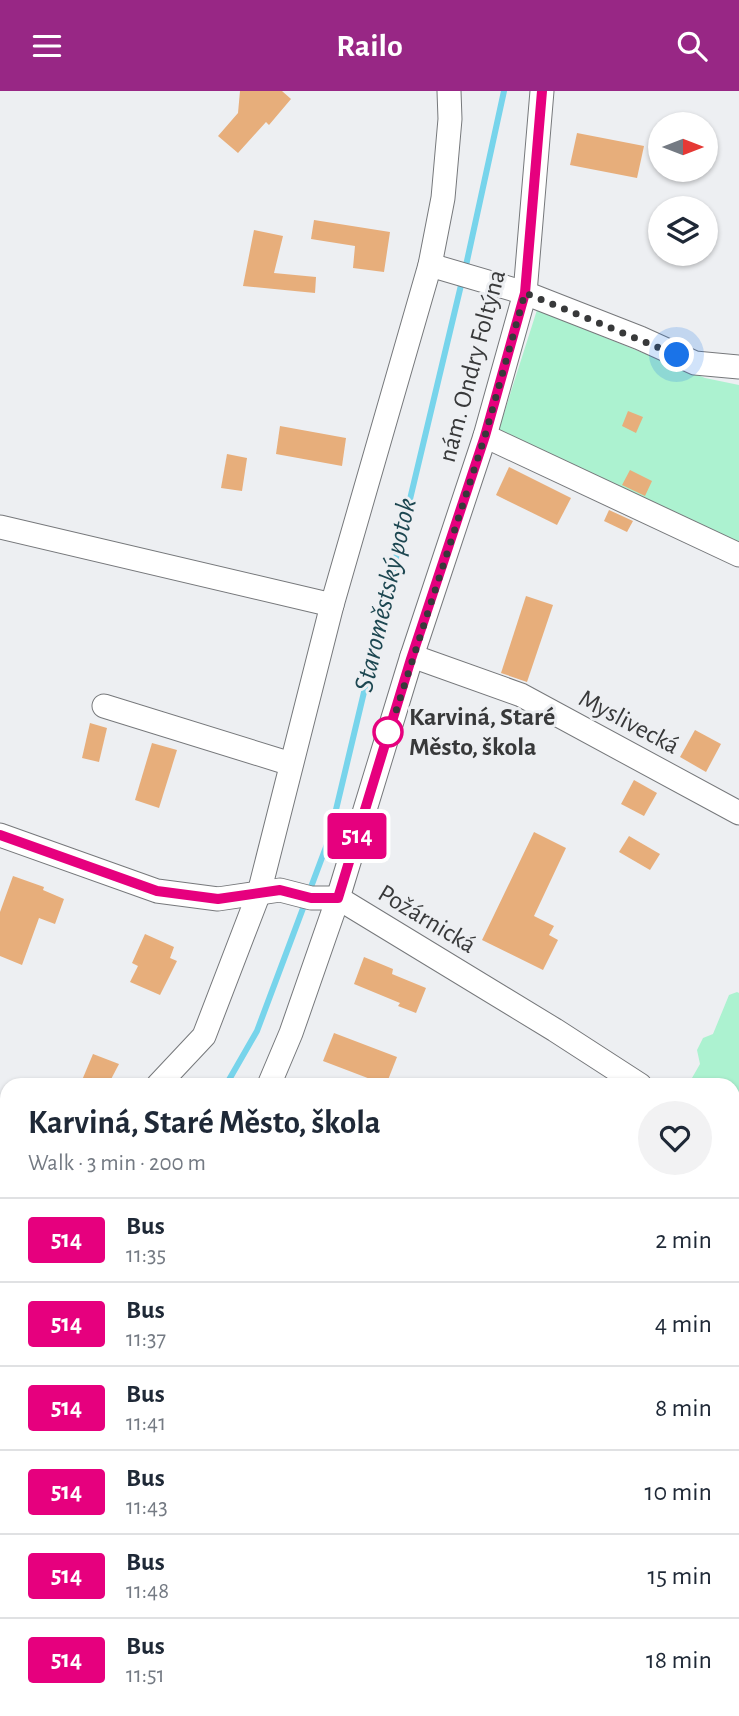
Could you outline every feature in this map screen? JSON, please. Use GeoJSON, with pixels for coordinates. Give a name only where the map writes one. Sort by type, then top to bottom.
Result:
{"type":"FeatureCollection","features":[{"type":"Feature","properties":{"kind":"street"},"geometry":{"type":"LineString","coordinates":[[165,1078],[204,1036],[259,893],[332,605],[449,270],[443,198],[450,119],[449,91]]}},
{"type":"Feature","properties":{"kind":"street","name":"nám. Ondry Foltýna"},"geometry":{"type":"LineString","coordinates":[[272,1078],[291,1033],[338,898],[412,656],[485,436],[525,293],[542,91]]}},
{"type":"Feature","properties":{"kind":"street"},"geometry":{"type":"LineString","coordinates":[[449,270],[525,293],[640,338],[695,363],[739,367]]}},
{"type":"Feature","properties":{"kind":"street"},"geometry":{"type":"LineString","coordinates":[[485,436],[739,555]]}},
{"type":"Feature","properties":{"kind":"street"},"geometry":{"type":"LineString","coordinates":[[0,527],[332,605]]}},
{"type":"Feature","properties":{"kind":"street","name":"Myslivecká"},"geometry":{"type":"LineString","coordinates":[[412,656],[521,695],[739,813]]}},
{"type":"Feature","properties":{"kind":"street"},"geometry":{"type":"LineString","coordinates":[[104,706],[291,764]]}},
{"type":"Feature","properties":{"kind":"street","name":"Požárnická"},"geometry":{"type":"LineString","coordinates":[[0,835],[157,891],[218,899],[259,893],[338,898],[629,1078]]}},
{"type":"Feature","properties":{"kind":"green space"},"geometry":{"type":"Polygon","coordinates":[[[537,310],[705,378],[739,385],[739,547],[498,432],[537,310]]]}},
{"type":"Feature","properties":{"kind":"green space"},"geometry":{"type":"Polygon","coordinates":[[[739,993],[739,1078],[692,1078],[700,1064],[697,1050],[703,1038],[713,1034],[729,995],[739,993]]]}},
{"type":"Feature","properties":{"kind":"building"},"geometry":{"type":"Polygon","coordinates":[[[240,91],[282,91],[291,99],[269,125],[266,122],[238,153],[218,136],[238,113],[240,91]]]}},
{"type":"Feature","properties":{"kind":"building"},"geometry":{"type":"Polygon","coordinates":[[[577,133],[644,146],[637,178],[570,165],[577,133]]]}},
{"type":"Feature","properties":{"kind":"building"},"geometry":{"type":"Polygon","coordinates":[[[314,220],[390,232],[384,272],[353,268],[355,246],[311,239],[314,220]]]}},
{"type":"Feature","properties":{"kind":"building"},"geometry":{"type":"Polygon","coordinates":[[[254,230],[283,236],[274,273],[316,277],[315,293],[243,286],[254,230]]]}},
{"type":"Feature","properties":{"kind":"building"},"geometry":{"type":"Polygon","coordinates":[[[628,411],[643,417],[636,433],[622,426],[628,411]]]}},
{"type":"Feature","properties":{"kind":"building"},"geometry":{"type":"Polygon","coordinates":[[[280,426],[346,438],[342,466],[276,454],[280,426]]]}},
{"type":"Feature","properties":{"kind":"building"},"geometry":{"type":"Polygon","coordinates":[[[227,454],[247,458],[242,491],[221,488],[227,454]]]}},
{"type":"Feature","properties":{"kind":"building"},"geometry":{"type":"Polygon","coordinates":[[[509,467],[571,498],[557,525],[496,495],[509,467]]]}},
{"type":"Feature","properties":{"kind":"building"},"geometry":{"type":"Polygon","coordinates":[[[630,470],[652,481],[645,496],[622,485],[630,470]]]}},
{"type":"Feature","properties":{"kind":"building"},"geometry":{"type":"Polygon","coordinates":[[[609,510],[633,521],[627,532],[604,521],[609,510]]]}},
{"type":"Feature","properties":{"kind":"building"},"geometry":{"type":"Polygon","coordinates":[[[526,596],[553,605],[527,682],[501,673],[526,596]]]}},
{"type":"Feature","properties":{"kind":"building"},"geometry":{"type":"Polygon","coordinates":[[[90,723],[107,728],[99,762],[82,758],[90,723]]]}},
{"type":"Feature","properties":{"kind":"building"},"geometry":{"type":"Polygon","coordinates":[[[695,730],[721,744],[706,772],[680,757],[695,730]]]}},
{"type":"Feature","properties":{"kind":"building"},"geometry":{"type":"Polygon","coordinates":[[[152,743],[177,750],[159,808],[135,800],[152,743]]]}},
{"type":"Feature","properties":{"kind":"building"},"geometry":{"type":"Polygon","coordinates":[[[634,780],[657,793],[644,816],[621,804],[634,780]]]}},
{"type":"Feature","properties":{"kind":"building"},"geometry":{"type":"Polygon","coordinates":[[[534,832],[566,848],[534,916],[554,926],[549,935],[558,940],[543,970],[482,940],[534,832]]]}},
{"type":"Feature","properties":{"kind":"building"},"geometry":{"type":"Polygon","coordinates":[[[629,836],[660,854],[650,870],[619,852],[629,836]]]}},
{"type":"Feature","properties":{"kind":"building"},"geometry":{"type":"Polygon","coordinates":[[[13,876],[44,887],[43,890],[64,899],[55,924],[39,918],[22,965],[0,956],[0,912],[13,876]]]}},
{"type":"Feature","properties":{"kind":"building"},"geometry":{"type":"Polygon","coordinates":[[[145,934],[174,947],[170,958],[177,961],[160,995],[130,982],[138,966],[132,963],[145,934]]]}},
{"type":"Feature","properties":{"kind":"building"},"geometry":{"type":"Polygon","coordinates":[[[364,957],[393,969],[392,974],[426,988],[416,1013],[398,1006],[400,1003],[354,984],[364,957]]]}},
{"type":"Feature","properties":{"kind":"building"},"geometry":{"type":"Polygon","coordinates":[[[334,1033],[397,1057],[389,1078],[368,1078],[323,1061],[334,1033]]]}},
{"type":"Feature","properties":{"kind":"building"},"geometry":{"type":"Polygon","coordinates":[[[93,1054],[119,1064],[112,1078],[83,1078],[93,1054]]]}},
{"type":"Feature","properties":{"kind":"waterway","name":"Staroměstský potok"},"geometry":{"type":"LineString","coordinates":[[465,270],[504,91]]}},
{"type":"Feature","properties":{"kind":"waterway","name":"Staroměstský potok"},"geometry":{"type":"LineString","coordinates":[[230,1078],[257,1031],[329,839],[462,281]]}},
{"type":"Feature","properties":{"kind":"bus line","name":"514"},"geometry":{"type":"LineString","coordinates":[[0,835],[157,891],[218,899],[280,890],[311,898],[338,898],[411,659],[485,436],[525,293],[542,91]]}},
{"type":"Feature","properties":{"kind":"place","name":"Karviná, Staré Město, škola"},"geometry":{"type":"Point","coordinates":[388,732]}},
{"type":"Feature","properties":{"kind":"route"},"geometry":{"type":"LineString","coordinates":[[388,732],[387,739],[485,436],[525,293],[677,355]]}}]}
